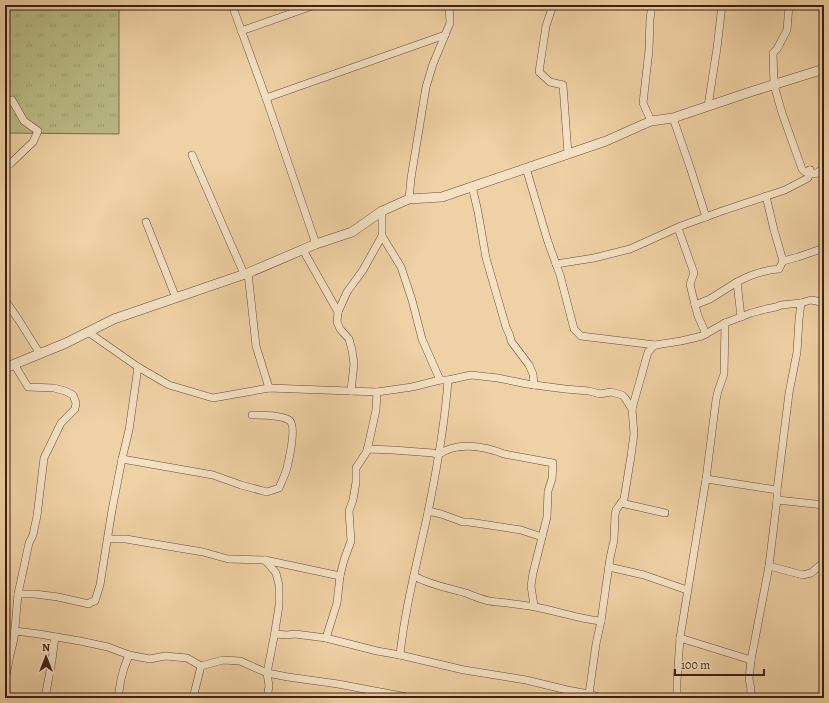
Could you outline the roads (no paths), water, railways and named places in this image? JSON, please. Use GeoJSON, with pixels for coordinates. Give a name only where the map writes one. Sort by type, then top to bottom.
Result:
{"type":"FeatureCollection","features":[{"type":"Feature","properties":{"kind":"street"},"geometry":{"type":"LineString","coordinates":[[232,5],[266,98],[316,244]]}},
{"type":"Feature","properties":{"kind":"street"},"geometry":{"type":"LineString","coordinates":[[241,31],[315,5]]}},
{"type":"Feature","properties":{"kind":"street"},"geometry":{"type":"LineString","coordinates":[[409,199],[426,87],[450,23],[449,5]]}},
{"type":"Feature","properties":{"kind":"street"},"geometry":{"type":"LineString","coordinates":[[553,5],[546,26],[539,72],[550,82],[563,85],[568,154]]}},
{"type":"Feature","properties":{"kind":"street"},"geometry":{"type":"LineString","coordinates":[[651,121],[643,102],[652,5]]}},
{"type":"Feature","properties":{"kind":"street"},"geometry":{"type":"LineString","coordinates":[[708,106],[722,5]]}},
{"type":"Feature","properties":{"kind":"street"},"geometry":{"type":"LineString","coordinates":[[789,5],[787,30],[777,49],[773,53],[774,85],[782,113],[802,169],[805,172],[810,170]]}},
{"type":"Feature","properties":{"kind":"street"},"geometry":{"type":"LineString","coordinates":[[266,98],[445,35]]}},
{"type":"Feature","properties":{"kind":"street"},"geometry":{"type":"LineString","coordinates":[[5,368],[66,343],[114,319],[246,274],[316,244],[352,232],[382,211],[409,199],[442,197],[606,141],[651,121],[673,118],[824,69]]}},
{"type":"Feature","properties":{"kind":"street"},"geometry":{"type":"LineString","coordinates":[[5,167],[33,142],[38,131],[24,121],[12,100]]}},
{"type":"Feature","properties":{"kind":"street"},"geometry":{"type":"LineString","coordinates":[[673,118],[706,217]]}},
{"type":"Feature","properties":{"kind":"street"},"geometry":{"type":"LineString","coordinates":[[192,155],[246,274],[256,346],[270,388]]}},
{"type":"Feature","properties":{"kind":"street"},"geometry":{"type":"LineString","coordinates":[[526,168],[548,242],[560,275],[574,330],[581,336],[655,344],[681,341],[702,336],[725,323],[781,305],[801,303],[811,300],[824,304]]}},
{"type":"Feature","properties":{"kind":"street"},"geometry":{"type":"LineString","coordinates":[[810,170],[811,174],[815,174],[824,168]]}},
{"type":"Feature","properties":{"kind":"street"},"geometry":{"type":"LineString","coordinates":[[556,264],[594,258],[630,249],[706,217],[785,190],[808,178],[810,170]]}},
{"type":"Feature","properties":{"kind":"street"},"geometry":{"type":"LineString","coordinates":[[472,186],[486,258],[511,342],[529,365],[533,374],[534,384]]}},
{"type":"Feature","properties":{"kind":"street"},"geometry":{"type":"LineString","coordinates":[[766,196],[774,230],[784,261]]}},
{"type":"Feature","properties":{"kind":"street"},"geometry":{"type":"LineString","coordinates":[[351,390],[354,364],[352,350],[349,339],[340,329],[337,322],[338,312],[347,292],[363,270],[382,236],[382,211]]}},
{"type":"Feature","properties":{"kind":"street"},"geometry":{"type":"LineString","coordinates":[[146,222],[176,298]]}},
{"type":"Feature","properties":{"kind":"street"},"geometry":{"type":"LineString","coordinates":[[678,228],[694,272],[690,284],[698,316],[706,334]]}},
{"type":"Feature","properties":{"kind":"street"},"geometry":{"type":"LineString","coordinates":[[382,236],[401,268],[412,300],[422,339],[440,380]]}},
{"type":"Feature","properties":{"kind":"street"},"geometry":{"type":"LineString","coordinates":[[695,305],[710,299],[745,278],[772,269],[779,269],[784,261],[824,248]]}},
{"type":"Feature","properties":{"kind":"street"},"geometry":{"type":"LineString","coordinates":[[303,250],[338,312]]}},
{"type":"Feature","properties":{"kind":"street"},"geometry":{"type":"LineString","coordinates":[[737,282],[741,317]]}},
{"type":"Feature","properties":{"kind":"street"},"geometry":{"type":"LineString","coordinates":[[5,300],[40,354]]}},
{"type":"Feature","properties":{"kind":"street"},"geometry":{"type":"LineString","coordinates":[[750,698],[751,689],[749,679],[751,660],[769,566],[789,393],[798,342],[801,303]]}},
{"type":"Feature","properties":{"kind":"street"},"geometry":{"type":"LineString","coordinates":[[677,698],[680,638],[706,479],[716,400],[724,374],[725,323]]}},
{"type":"Feature","properties":{"kind":"street"},"geometry":{"type":"LineString","coordinates":[[88,332],[138,367],[169,385],[213,398],[270,388],[377,392],[412,387],[440,380],[448,380],[471,375],[498,378],[565,390],[589,391],[600,394],[611,392],[616,393],[625,398],[632,409]]}},
{"type":"Feature","properties":{"kind":"street"},"geometry":{"type":"LineString","coordinates":[[590,694],[596,644],[614,540],[615,515],[616,510],[624,499],[631,456],[634,434],[632,409],[648,352],[655,344]]}},
{"type":"Feature","properties":{"kind":"street"},"geometry":{"type":"LineString","coordinates":[[5,681],[14,638],[18,594],[29,543],[33,535],[37,516],[44,458],[61,423],[75,409],[76,403],[73,395],[65,391],[54,388],[28,387],[14,364]]}},
{"type":"Feature","properties":{"kind":"street"},"geometry":{"type":"LineString","coordinates":[[18,594],[35,594],[58,597],[89,604],[97,598],[112,510],[129,430],[138,367]]}},
{"type":"Feature","properties":{"kind":"street"},"geometry":{"type":"LineString","coordinates":[[400,655],[403,630],[441,443],[448,380]]}},
{"type":"Feature","properties":{"kind":"street"},"geometry":{"type":"LineString","coordinates":[[326,638],[337,604],[340,576],[351,541],[349,511],[353,500],[356,482],[356,468],[367,449],[376,410],[377,392]]}},
{"type":"Feature","properties":{"kind":"street"},"geometry":{"type":"LineString","coordinates":[[122,459],[213,475],[267,492],[279,488],[287,467],[291,447],[291,421],[288,419],[266,415],[252,415]]}},
{"type":"Feature","properties":{"kind":"street"},"geometry":{"type":"LineString","coordinates":[[441,443],[450,448]]}},
{"type":"Feature","properties":{"kind":"street"},"geometry":{"type":"LineString","coordinates":[[438,456],[443,451],[450,448],[466,446],[483,448],[504,454],[553,463],[552,479],[548,491],[547,517],[531,586],[534,606]]}},
{"type":"Feature","properties":{"kind":"street"},"geometry":{"type":"LineString","coordinates":[[367,449],[433,453],[438,456]]}},
{"type":"Feature","properties":{"kind":"street"},"geometry":{"type":"LineString","coordinates":[[706,479],[777,490]]}},
{"type":"Feature","properties":{"kind":"street"},"geometry":{"type":"LineString","coordinates":[[777,500],[824,505]]}},
{"type":"Feature","properties":{"kind":"street"},"geometry":{"type":"LineString","coordinates":[[621,503],[665,513]]}},
{"type":"Feature","properties":{"kind":"street"},"geometry":{"type":"LineString","coordinates":[[428,511],[463,522],[521,530],[542,537]]}},
{"type":"Feature","properties":{"kind":"street"},"geometry":{"type":"LineString","coordinates":[[108,539],[126,539],[203,552],[228,559],[265,560],[340,576]]}},
{"type":"Feature","properties":{"kind":"street"},"geometry":{"type":"LineString","coordinates":[[265,560],[276,573],[279,585],[279,606],[267,673],[269,686],[267,698]]}},
{"type":"Feature","properties":{"kind":"street"},"geometry":{"type":"LineString","coordinates":[[769,566],[803,575],[812,573],[824,562]]}},
{"type":"Feature","properties":{"kind":"street"},"geometry":{"type":"LineString","coordinates":[[609,567],[644,575],[687,590]]}},
{"type":"Feature","properties":{"kind":"street"},"geometry":{"type":"LineString","coordinates":[[414,576],[437,586],[488,600],[534,606],[589,620],[601,621]]}},
{"type":"Feature","properties":{"kind":"street"},"geometry":{"type":"LineString","coordinates":[[15,631],[108,647],[129,655],[150,659],[165,656],[187,658],[200,666],[223,660],[240,661],[267,673],[338,684],[412,698]]}},
{"type":"Feature","properties":{"kind":"street"},"geometry":{"type":"LineString","coordinates":[[275,634],[295,634],[326,638],[464,670],[526,680],[602,698]]}},
{"type":"Feature","properties":{"kind":"street"},"geometry":{"type":"LineString","coordinates":[[45,698],[55,637]]}},
{"type":"Feature","properties":{"kind":"street"},"geometry":{"type":"LineString","coordinates":[[680,638],[751,660]]}},
{"type":"Feature","properties":{"kind":"street"},"geometry":{"type":"LineString","coordinates":[[118,698],[121,679],[129,655]]}},
{"type":"Feature","properties":{"kind":"street"},"geometry":{"type":"LineString","coordinates":[[193,698],[200,666]]}}]}
